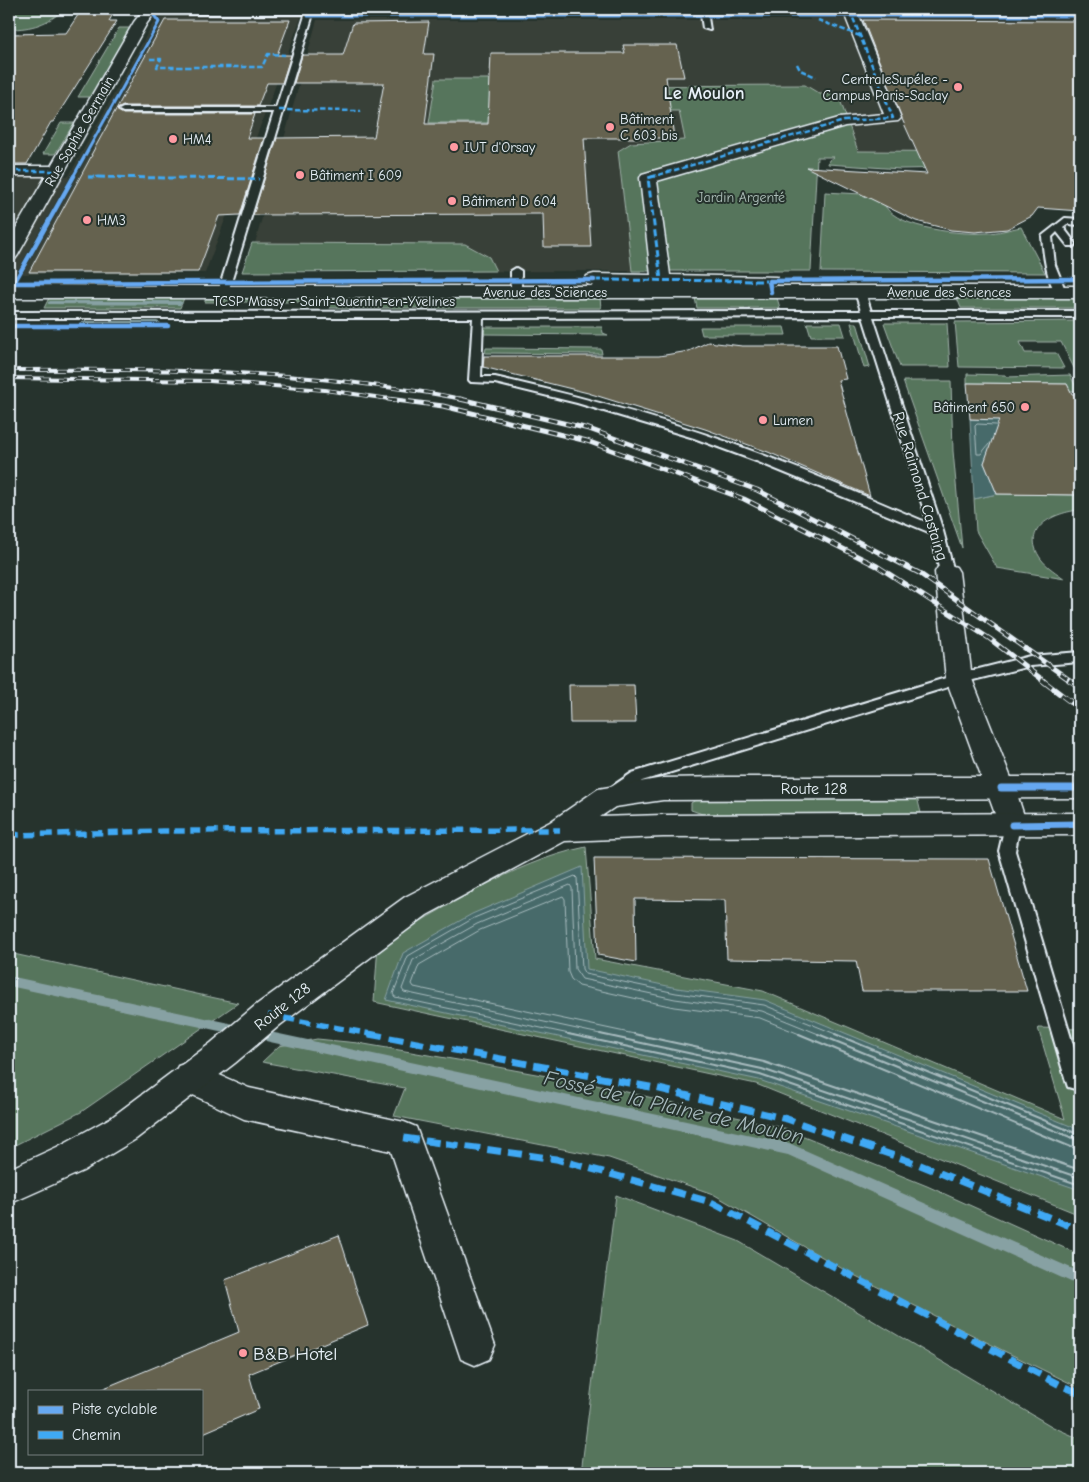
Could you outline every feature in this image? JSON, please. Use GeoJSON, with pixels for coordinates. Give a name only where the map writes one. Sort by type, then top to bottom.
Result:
{"type":"FeatureCollection","features":[{"type":"Feature","properties":{"kind":"street"},"geometry":{"type":"LineString","coordinates":[[150,10],[1080,10]]}},
{"type":"Feature","properties":{"kind":"street","name":"Rue Sophie Germain"},"geometry":{"type":"LineString","coordinates":[[9,255],[141,22],[150,10]]}},
{"type":"Feature","properties":{"kind":"street"},"geometry":{"type":"LineString","coordinates":[[652,282],[648,178],[844,121],[893,118],[853,18]]}},
{"type":"Feature","properties":{"kind":"street"},"geometry":{"type":"LineString","coordinates":[[9,171],[56,171]]}},
{"type":"Feature","properties":{"kind":"street"},"geometry":{"type":"LineString","coordinates":[[594,280],[652,282],[769,281]]}},
{"type":"Feature","properties":{"kind":"street","name":"Avenue des Sciences"},"geometry":{"type":"LineString","coordinates":[[9,292],[1080,292]]}},
{"type":"Feature","properties":{"kind":"street","name":"Rue Raimond Castaing"},"geometry":{"type":"LineString","coordinates":[[947,572],[960,679],[1001,788],[1012,825]]}},
{"type":"Feature","properties":{"kind":"street","name":"Route 128"},"geometry":{"type":"LineString","coordinates":[[9,1187],[70,1159],[124,1128],[223,1053],[268,1015],[416,906],[560,830],[608,797],[663,789],[1080,788]]}},
{"type":"Feature","properties":{"kind":"street","name":"Route 128"},"geometry":{"type":"LineString","coordinates":[[560,830],[663,826],[1080,824]]}},
{"type":"Feature","properties":{"kind":"street"},"geometry":{"type":"LineString","coordinates":[[190,1077],[244,1103],[404,1138],[475,1344]]}},
{"type":"Feature","properties":{"kind":"lane"},"geometry":{"type":"LineString","coordinates":[[702,10],[707,28]]}},
{"type":"Feature","properties":{"kind":"lane"},"geometry":{"type":"LineString","coordinates":[[223,292],[310,11]]}},
{"type":"Feature","properties":{"kind":"lane"},"geometry":{"type":"LineString","coordinates":[[123,110],[280,110]]}},
{"type":"Feature","properties":{"kind":"lane"},"geometry":{"type":"LineString","coordinates":[[1061,292],[1050,265],[1047,236],[1065,221],[1080,222]]}},
{"type":"Feature","properties":{"kind":"lane"},"geometry":{"type":"LineString","coordinates":[[1058,227],[1070,244]]}},
{"type":"Feature","properties":{"kind":"lane"},"geometry":{"type":"LineString","coordinates":[[516,270],[516,292]]}},
{"type":"Feature","properties":{"kind":"lane","name":"Rue Raimond Castaing"},"geometry":{"type":"LineString","coordinates":[[860,292],[937,531],[947,572]]}},
{"type":"Feature","properties":{"kind":"lane"},"geometry":{"type":"LineString","coordinates":[[478,314],[474,380],[495,380],[580,400],[698,436],[760,458],[937,531]]}},
{"type":"Feature","properties":{"kind":"lane","name":"TCSP Massy - Saint-Quentin-en-Yvelines"},"geometry":{"type":"LineString","coordinates":[[9,315],[1080,314]]}},
{"type":"Feature","properties":{"kind":"lane"},"geometry":{"type":"LineString","coordinates":[[608,797],[637,776],[960,679],[1030,661],[1080,657]]}},
{"type":"Feature","properties":{"kind":"lane"},"geometry":{"type":"LineString","coordinates":[[1012,825],[1006,851],[1075,1081]]}},
{"type":"Feature","properties":{"kind":"shaded area","name":"IUT d'Orsay"},"geometry":{"type":"Polygon","coordinates":[[[807,9],[1080,9],[1080,158],[860,157],[685,140],[631,143],[618,151],[632,271],[247,272],[317,20],[810,20],[807,9]]]}},
{"type":"Feature","properties":{"kind":"shaded area"},"geometry":{"type":"Polygon","coordinates":[[[302,15],[205,273],[9,274],[9,176],[69,176],[155,20],[167,16],[302,15]]]}},
{"type":"Feature","properties":{"kind":"green space"},"geometry":{"type":"Polygon","coordinates":[[[9,9],[65,9],[39,25],[9,29],[9,9]]]}},
{"type":"Feature","properties":{"kind":"green space"},"geometry":{"type":"Polygon","coordinates":[[[119,28],[130,28],[90,97],[78,97],[119,28]]]}},
{"type":"Feature","properties":{"kind":"green space","name":"Jardin Argenté"},"geometry":{"type":"Polygon","coordinates":[[[436,79],[602,79],[606,86],[805,85],[820,94],[838,94],[858,151],[1051,152],[1062,159],[1080,159],[1080,177],[1010,173],[1005,167],[900,169],[828,164],[829,160],[834,157],[817,157],[811,271],[632,271],[618,151],[631,143],[685,140],[679,111],[543,111],[546,123],[429,123],[436,79]]]}},
{"type":"Feature","properties":{"kind":"green space"},"geometry":{"type":"Polygon","coordinates":[[[61,123],[74,123],[55,154],[43,154],[61,123]]]}},
{"type":"Feature","properties":{"kind":"green space"},"geometry":{"type":"Polygon","coordinates":[[[825,192],[880,195],[885,206],[892,214],[903,220],[932,229],[976,233],[995,232],[1021,227],[1045,273],[821,272],[825,192]]]}},
{"type":"Feature","properties":{"kind":"green space"},"geometry":{"type":"Polygon","coordinates":[[[252,243],[465,244],[489,257],[496,271],[242,272],[252,243]]]}},
{"type":"Feature","properties":{"kind":"green space"},"geometry":{"type":"Polygon","coordinates":[[[49,298],[184,298],[180,308],[44,308],[49,298]]]}},
{"type":"Feature","properties":{"kind":"green space"},"geometry":{"type":"Polygon","coordinates":[[[205,298],[312,298],[306,302],[205,302],[205,298]]]}},
{"type":"Feature","properties":{"kind":"green space"},"geometry":{"type":"Polygon","coordinates":[[[332,298],[600,298],[601,308],[330,308],[332,298]]]}},
{"type":"Feature","properties":{"kind":"green space"},"geometry":{"type":"Polygon","coordinates":[[[695,298],[777,298],[780,308],[697,308],[695,298]]]}},
{"type":"Feature","properties":{"kind":"green space"},"geometry":{"type":"Polygon","coordinates":[[[957,298],[1080,298],[1080,308],[961,308],[957,298]]]}},
{"type":"Feature","properties":{"kind":"green space"},"geometry":{"type":"Polygon","coordinates":[[[1080,321],[1080,368],[1074,368],[1061,342],[1020,342],[1025,353],[1056,353],[1064,368],[959,367],[955,322],[1080,321]]]}},
{"type":"Feature","properties":{"kind":"green space"},"geometry":{"type":"Polygon","coordinates":[[[807,323],[841,323],[845,336],[811,336],[807,323]]]}},
{"type":"Feature","properties":{"kind":"green space"},"geometry":{"type":"Polygon","coordinates":[[[851,323],[857,323],[870,367],[864,368],[851,323]]]}},
{"type":"Feature","properties":{"kind":"green space"},"geometry":{"type":"Polygon","coordinates":[[[884,323],[947,323],[950,367],[900,367],[884,323]]]}},
{"type":"Feature","properties":{"kind":"green space"},"geometry":{"type":"Polygon","coordinates":[[[481,327],[602,327],[603,333],[608,335],[481,334],[481,327]]]}},
{"type":"Feature","properties":{"kind":"green space"},"geometry":{"type":"Polygon","coordinates":[[[700,327],[784,327],[786,335],[702,335],[700,327]]]}},
{"type":"Feature","properties":{"kind":"green space"},"geometry":{"type":"Polygon","coordinates":[[[486,348],[601,349],[602,354],[485,353],[486,348]]]}},
{"type":"Feature","properties":{"kind":"green space"},"geometry":{"type":"Polygon","coordinates":[[[967,374],[1005,375],[1006,377],[1070,375],[1078,391],[1070,391],[1067,384],[967,383],[967,374]]]}},
{"type":"Feature","properties":{"kind":"green space"},"geometry":{"type":"Polygon","coordinates":[[[903,381],[951,381],[953,451],[962,548],[903,381]]]}},
{"type":"Feature","properties":{"kind":"green space"},"geometry":{"type":"Polygon","coordinates":[[[997,494],[1080,495],[1080,510],[1070,511],[1051,518],[1037,530],[1034,539],[1035,548],[1041,559],[1065,579],[997,568],[976,531],[974,499],[997,494]]]}},
{"type":"Feature","properties":{"kind":"green space"},"geometry":{"type":"Polygon","coordinates":[[[917,797],[922,817],[711,817],[691,810],[691,803],[697,799],[917,797]]]}},
{"type":"Feature","properties":{"kind":"green space"},"geometry":{"type":"Polygon","coordinates":[[[586,847],[595,959],[763,991],[1065,1119],[1038,1028],[1080,1029],[1080,1215],[756,1084],[374,1002],[378,944],[505,875],[558,854],[586,847]]]}},
{"type":"Feature","properties":{"kind":"green space"},"geometry":{"type":"Polygon","coordinates":[[[9,953],[238,1003],[81,1112],[9,1148],[9,953]]]}},
{"type":"Feature","properties":{"kind":"green space"},"geometry":{"type":"Polygon","coordinates":[[[317,1039],[358,1043],[596,1085],[784,1128],[927,1186],[1080,1255],[1080,1388],[848,1272],[713,1194],[609,1158],[394,1116],[405,1088],[262,1062],[279,1046],[317,1039]]]}},
{"type":"Feature","properties":{"kind":"green space"},"geometry":{"type":"Polygon","coordinates":[[[616,1195],[738,1241],[1053,1427],[1080,1439],[1080,1473],[581,1473],[616,1195]]]}},
{"type":"Feature","properties":{"kind":"water"},"geometry":{"type":"Polygon","coordinates":[[[970,419],[1080,420],[1080,448],[1059,446],[989,450],[984,463],[997,494],[974,499],[970,419]]]}},
{"type":"Feature","properties":{"kind":"water"},"geometry":{"type":"Polygon","coordinates":[[[582,867],[587,969],[677,988],[765,1000],[1080,1130],[1080,1190],[759,1080],[386,1000],[403,953],[472,914],[582,867]]]}},
{"type":"Feature","properties":{"kind":"building"},"geometry":{"type":"Polygon","coordinates":[[[82,9],[116,9],[109,21],[117,21],[53,122],[51,122],[27,164],[9,164],[9,34],[66,33],[82,9]]]}},
{"type":"Feature","properties":{"kind":"building"},"geometry":{"type":"Polygon","coordinates":[[[165,20],[290,20],[277,55],[291,55],[282,83],[267,83],[258,106],[123,106],[117,109],[123,114],[255,114],[247,138],[264,138],[240,215],[219,216],[198,272],[29,272],[91,155],[165,20]]]}},
{"type":"Feature","properties":{"kind":"building","name":"CentraleSupélec - Campus Paris-Saclay"},"geometry":{"type":"Polygon","coordinates":[[[863,20],[1080,21],[1080,211],[1038,208],[1032,216],[1007,229],[975,232],[951,230],[916,221],[806,167],[927,174],[902,119],[863,20]]]}},
{"type":"Feature","properties":{"kind":"building"},"geometry":{"type":"Polygon","coordinates":[[[429,22],[424,54],[434,54],[425,124],[488,124],[491,53],[625,53],[623,45],[677,45],[684,77],[666,77],[674,138],[584,138],[591,247],[544,247],[543,214],[253,215],[277,138],[374,137],[384,83],[294,83],[302,55],[343,55],[353,23],[429,22]]]}},
{"type":"Feature","properties":{"kind":"building","name":"Lumen"},"geometry":{"type":"Polygon","coordinates":[[[708,342],[742,346],[837,346],[846,379],[838,380],[870,496],[768,452],[705,429],[588,393],[483,367],[484,356],[659,356],[689,351],[708,342]]]}},
{"type":"Feature","properties":{"kind":"building"},"geometry":{"type":"Polygon","coordinates":[[[967,383],[1067,384],[1072,394],[1080,394],[1080,495],[997,494],[984,463],[999,420],[970,419],[967,383]]]}},
{"type":"Feature","properties":{"kind":"building"},"geometry":{"type":"Polygon","coordinates":[[[569,685],[634,685],[636,723],[570,723],[569,685]]]}},
{"type":"Feature","properties":{"kind":"building"},"geometry":{"type":"Polygon","coordinates":[[[594,858],[989,859],[1027,991],[862,991],[856,961],[727,959],[725,900],[635,899],[636,962],[598,955],[594,858]]]}},
{"type":"Feature","properties":{"kind":"building","name":"B&B Hotel"},"geometry":{"type":"Polygon","coordinates":[[[339,1235],[368,1325],[249,1374],[259,1409],[202,1434],[202,1390],[99,1390],[239,1332],[225,1280],[339,1235]]]}},
{"type":"Feature","properties":{"kind":"waterway"},"geometry":{"type":"LineString","coordinates":[[50,303],[180,303]]}},
{"type":"Feature","properties":{"kind":"waterway"},"geometry":{"type":"LineString","coordinates":[[84,323],[157,323]]}},
{"type":"Feature","properties":{"kind":"waterway","name":"Fossé de la Plaine de Moulon"},"geometry":{"type":"LineString","coordinates":[[9,981],[229,1028]]}},
{"type":"Feature","properties":{"kind":"waterway","name":"Fossé de la Plaine de Moulon"},"geometry":{"type":"LineString","coordinates":[[270,1037],[789,1149],[1080,1279]]}},
{"type":"Feature","properties":{"kind":"railway"},"geometry":{"type":"LineString","coordinates":[[9,370],[148,370],[241,373],[333,380],[461,399]]}},
{"type":"Feature","properties":{"kind":"railway"},"geometry":{"type":"LineString","coordinates":[[9,378],[210,381],[325,390],[397,400]]}},
{"type":"Feature","properties":{"kind":"railway"},"geometry":{"type":"LineString","coordinates":[[388,399],[443,406],[587,441],[744,499],[877,566],[990,639],[1044,681]]}},
{"type":"Feature","properties":{"kind":"railway"},"geometry":{"type":"LineString","coordinates":[[461,399],[589,429],[757,490],[919,573],[1071,681]]}},
{"type":"Feature","properties":{"kind":"railway"},"geometry":{"type":"LineString","coordinates":[[1042,680],[1080,709]]}},
{"type":"Feature","properties":{"kind":"railway"},"geometry":{"type":"LineString","coordinates":[[1069,680],[1080,687]]}},
{"type":"Feature","properties":{"kind":"marked path"},"geometry":{"type":"LineString","coordinates":[[661,280],[648,178],[844,121],[893,118],[853,18]]}},
{"type":"Feature","properties":{"kind":"marked path"},"geometry":{"type":"LineString","coordinates":[[818,20],[860,36]]}},
{"type":"Feature","properties":{"kind":"marked path"},"geometry":{"type":"LineString","coordinates":[[150,59],[161,59],[157,67],[262,67],[268,54],[285,55]]}},
{"type":"Feature","properties":{"kind":"marked path"},"geometry":{"type":"LineString","coordinates":[[797,64],[800,70],[816,77]]}},
{"type":"Feature","properties":{"kind":"marked path"},"geometry":{"type":"LineString","coordinates":[[279,110],[361,111]]}},
{"type":"Feature","properties":{"kind":"marked path"},"geometry":{"type":"LineString","coordinates":[[9,171],[56,171]]}},
{"type":"Feature","properties":{"kind":"marked path"},"geometry":{"type":"LineString","coordinates":[[88,177],[259,179]]}},
{"type":"Feature","properties":{"kind":"marked path"},"geometry":{"type":"LineString","coordinates":[[594,280],[769,281]]}},
{"type":"Feature","properties":{"kind":"marked path"},"geometry":{"type":"LineString","coordinates":[[9,833],[19,835],[162,831],[560,830]]}},
{"type":"Feature","properties":{"kind":"marked path"},"geometry":{"type":"LineString","coordinates":[[268,1015],[655,1088],[787,1119],[918,1164],[1080,1230]]}},
{"type":"Feature","properties":{"kind":"marked path"},"geometry":{"type":"LineString","coordinates":[[404,1138],[556,1159],[711,1202],[1062,1386],[1080,1393]]}},
{"type":"Feature","properties":{"kind":"cycle path"},"geometry":{"type":"LineString","coordinates":[[14,283],[159,22],[150,10]]}},
{"type":"Feature","properties":{"kind":"cycle path"},"geometry":{"type":"LineString","coordinates":[[308,16],[1080,16]]}},
{"type":"Feature","properties":{"kind":"cycle path"},"geometry":{"type":"LineString","coordinates":[[771,292],[769,281],[1080,279]]}},
{"type":"Feature","properties":{"kind":"cycle path"},"geometry":{"type":"LineString","coordinates":[[9,283],[594,280]]}},
{"type":"Feature","properties":{"kind":"cycle path"},"geometry":{"type":"LineString","coordinates":[[9,326],[168,326]]}},
{"type":"Feature","properties":{"kind":"cycle path"},"geometry":{"type":"LineString","coordinates":[[1001,788],[1080,788]]}},
{"type":"Feature","properties":{"kind":"cycle path"},"geometry":{"type":"LineString","coordinates":[[1012,825],[1080,824]]}},
{"type":"Feature","properties":{"kind":"place","name":"CentraleSupélec - Campus Paris-Saclay"},"geometry":{"type":"Point","coordinates":[958,87]}},
{"type":"Feature","properties":{"kind":"place","name":"Bâtiment C 603 bis"},"geometry":{"type":"Point","coordinates":[610,127]}},
{"type":"Feature","properties":{"kind":"place","name":"HM4"},"geometry":{"type":"Point","coordinates":[173,139]}},
{"type":"Feature","properties":{"kind":"place","name":"IUT d'Orsay"},"geometry":{"type":"Point","coordinates":[454,147]}},
{"type":"Feature","properties":{"kind":"place","name":"Bâtiment I 609"},"geometry":{"type":"Point","coordinates":[300,175]}},
{"type":"Feature","properties":{"kind":"place","name":"Bâtiment D 604"},"geometry":{"type":"Point","coordinates":[452,201]}},
{"type":"Feature","properties":{"kind":"place","name":"HM3"},"geometry":{"type":"Point","coordinates":[87,220]}},
{"type":"Feature","properties":{"kind":"place","name":"Bâtiment 650"},"geometry":{"type":"Point","coordinates":[1025,407]}},
{"type":"Feature","properties":{"kind":"place","name":"Lumen"},"geometry":{"type":"Point","coordinates":[763,420]}},
{"type":"Feature","properties":{"kind":"place","name":"B&B Hotel"},"geometry":{"type":"Point","coordinates":[243,1353]}},
{"type":"Feature","properties":{"kind":"district","name":"Le Moulon"},"geometry":{"type":"Point","coordinates":[704,93]}}]}
